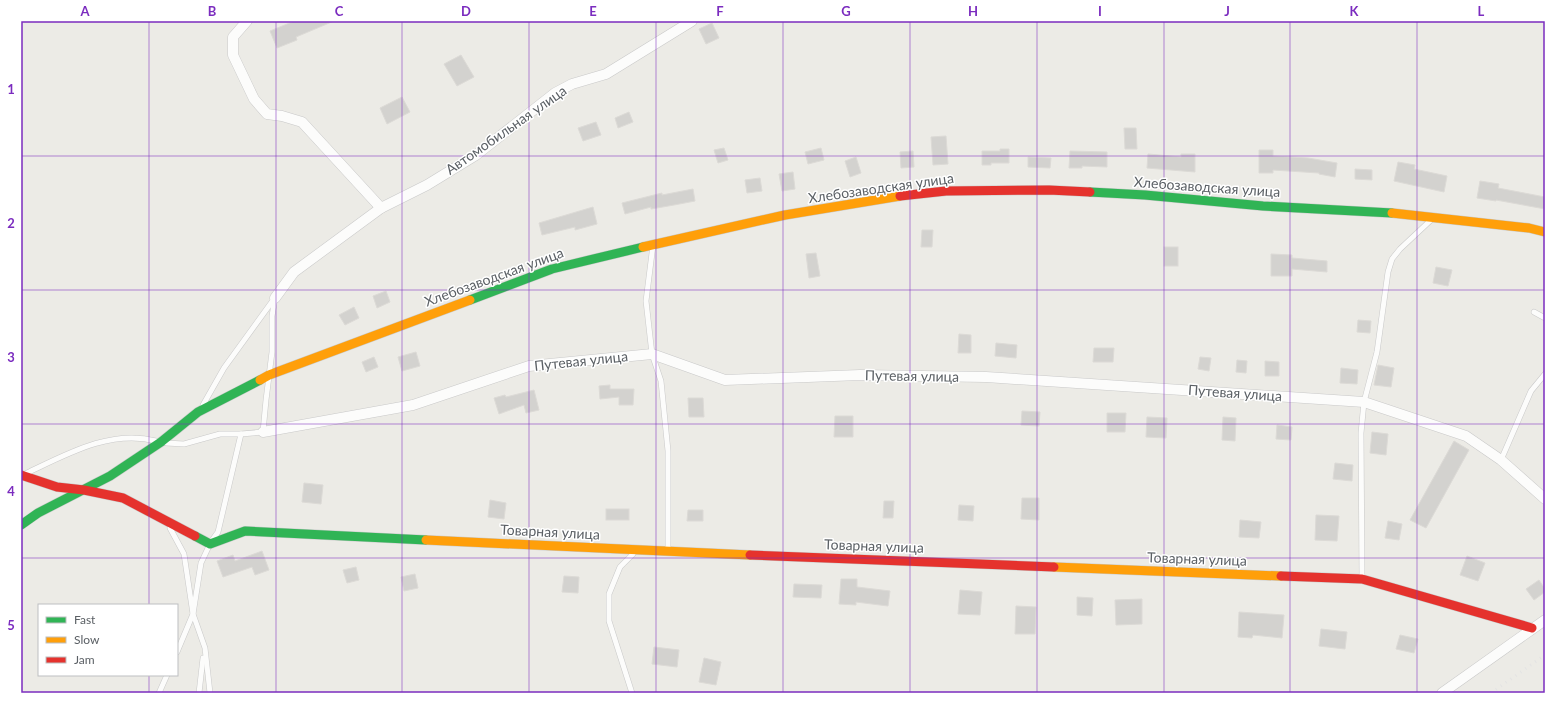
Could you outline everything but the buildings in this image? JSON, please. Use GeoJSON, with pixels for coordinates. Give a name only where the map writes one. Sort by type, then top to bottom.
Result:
{"type":"FeatureCollection","features":[{"type":"Feature","properties":{"kind":"street"},"geometry":{"type":"LineString","coordinates":[[247,21],[233,37],[233,55],[254,99],[267,114],[302,122],[381,208]]}},
{"type":"Feature","properties":{"kind":"street","name":"Автомобильная улица"},"geometry":{"type":"LineString","coordinates":[[275,298],[294,272],[381,208],[427,185],[476,155],[555,93],[572,84],[606,74],[692,21]]}},
{"type":"Feature","properties":{"kind":"street","name":"Хлебозаводская улица"},"geometry":{"type":"LineString","coordinates":[[21,525],[38,512],[110,476],[161,442],[198,412],[269,375],[552,269],[653,244],[785,215],[886,198],[946,191],[1049,190],[1145,195],[1264,206],[1387,212],[1529,228],[1545,232]]}},
{"type":"Feature","properties":{"kind":"street","name":"Путевая улица"},"geometry":{"type":"LineString","coordinates":[[263,432],[413,405],[529,366],[652,354],[725,380],[860,375],[986,377],[1364,402],[1466,436],[1501,460],[1545,499]]}},
{"type":"Feature","properties":{"kind":"street"},"geometry":{"type":"LineString","coordinates":[[22,475],[57,487],[84,490],[122,498],[210,544]]}},
{"type":"Feature","properties":{"kind":"street","name":"Товарная улица"},"geometry":{"type":"LineString","coordinates":[[210,544],[245,531],[668,552],[1362,580],[1439,600],[1532,628]]}},
{"type":"Feature","properties":{"kind":"street"},"geometry":{"type":"LineString","coordinates":[[1442,693],[1545,620]]}},
{"type":"Feature","properties":{"kind":"lane"},"geometry":{"type":"LineString","coordinates":[[1362,580],[1361,433],[1364,402],[1377,352],[1388,272],[1392,259],[1434,217]]}},
{"type":"Feature","properties":{"kind":"lane"},"geometry":{"type":"LineString","coordinates":[[653,244],[646,301],[652,354],[661,381],[668,450],[668,552]]}},
{"type":"Feature","properties":{"kind":"lane"},"geometry":{"type":"LineString","coordinates":[[22,475],[95,443],[119,438],[143,438],[161,442],[184,444],[220,434],[263,432],[272,352],[272,316],[275,298]]}},
{"type":"Feature","properties":{"kind":"lane"},"geometry":{"type":"LineString","coordinates":[[198,412],[224,368],[275,298]]}},
{"type":"Feature","properties":{"kind":"lane"},"geometry":{"type":"LineString","coordinates":[[1534,312],[1545,318]]}},
{"type":"Feature","properties":{"kind":"lane"},"geometry":{"type":"LineString","coordinates":[[1501,460],[1531,391],[1545,374]]}},
{"type":"Feature","properties":{"kind":"lane"},"geometry":{"type":"LineString","coordinates":[[178,650],[193,614],[201,563],[210,544],[218,532],[240,434]]}},
{"type":"Feature","properties":{"kind":"lane"},"geometry":{"type":"LineString","coordinates":[[165,520],[184,554],[193,614],[205,648],[210,693]]}},
{"type":"Feature","properties":{"kind":"lane"},"geometry":{"type":"LineString","coordinates":[[632,693],[608,621],[608,594],[620,566],[637,550]]}},
{"type":"Feature","properties":{"kind":"lane"},"geometry":{"type":"LineString","coordinates":[[199,693],[205,648]]}},
{"type":"Feature","properties":{"kind":"lane"},"geometry":{"type":"LineString","coordinates":[[159,693],[167,676]]}},
{"type":"Feature","properties":{"kind":"railway"},"geometry":{"type":"LineString","coordinates":[[1491,693],[1545,655]]}},
{"type":"Feature","properties":{"kind":"traffic: fast"},"geometry":{"type":"LineString","coordinates":[[1090,192],[1145,195],[1263,206],[1392,213]]}},
{"type":"Feature","properties":{"kind":"traffic: fast"},"geometry":{"type":"LineString","coordinates":[[470,300],[552,269],[643,247]]}},
{"type":"Feature","properties":{"kind":"traffic: fast"},"geometry":{"type":"LineString","coordinates":[[21,525],[38,513],[110,476],[161,442],[198,412],[260,380]]}},
{"type":"Feature","properties":{"kind":"traffic: fast"},"geometry":{"type":"LineString","coordinates":[[195,536],[210,544],[245,531],[426,540]]}},
{"type":"Feature","properties":{"kind":"traffic: slow"},"geometry":{"type":"LineString","coordinates":[[643,247],[785,215],[900,196]]}},
{"type":"Feature","properties":{"kind":"traffic: slow"},"geometry":{"type":"LineString","coordinates":[[1392,213],[1529,228],[1545,232]]}},
{"type":"Feature","properties":{"kind":"traffic: slow"},"geometry":{"type":"LineString","coordinates":[[260,380],[269,375],[470,300]]}},
{"type":"Feature","properties":{"kind":"traffic: slow"},"geometry":{"type":"LineString","coordinates":[[426,540],[750,555]]}},
{"type":"Feature","properties":{"kind":"traffic: slow"},"geometry":{"type":"LineString","coordinates":[[1054,567],[1281,576]]}},
{"type":"Feature","properties":{"kind":"traffic: jam"},"geometry":{"type":"LineString","coordinates":[[900,196],[946,191],[1049,190],[1090,192]]}},
{"type":"Feature","properties":{"kind":"traffic: jam"},"geometry":{"type":"LineString","coordinates":[[21,475],[57,487],[84,490],[123,498],[195,536]]}},
{"type":"Feature","properties":{"kind":"traffic: jam"},"geometry":{"type":"LineString","coordinates":[[750,555],[1054,567]]}},
{"type":"Feature","properties":{"kind":"traffic: jam"},"geometry":{"type":"LineString","coordinates":[[1281,576],[1362,579],[1532,628]]}}]}
